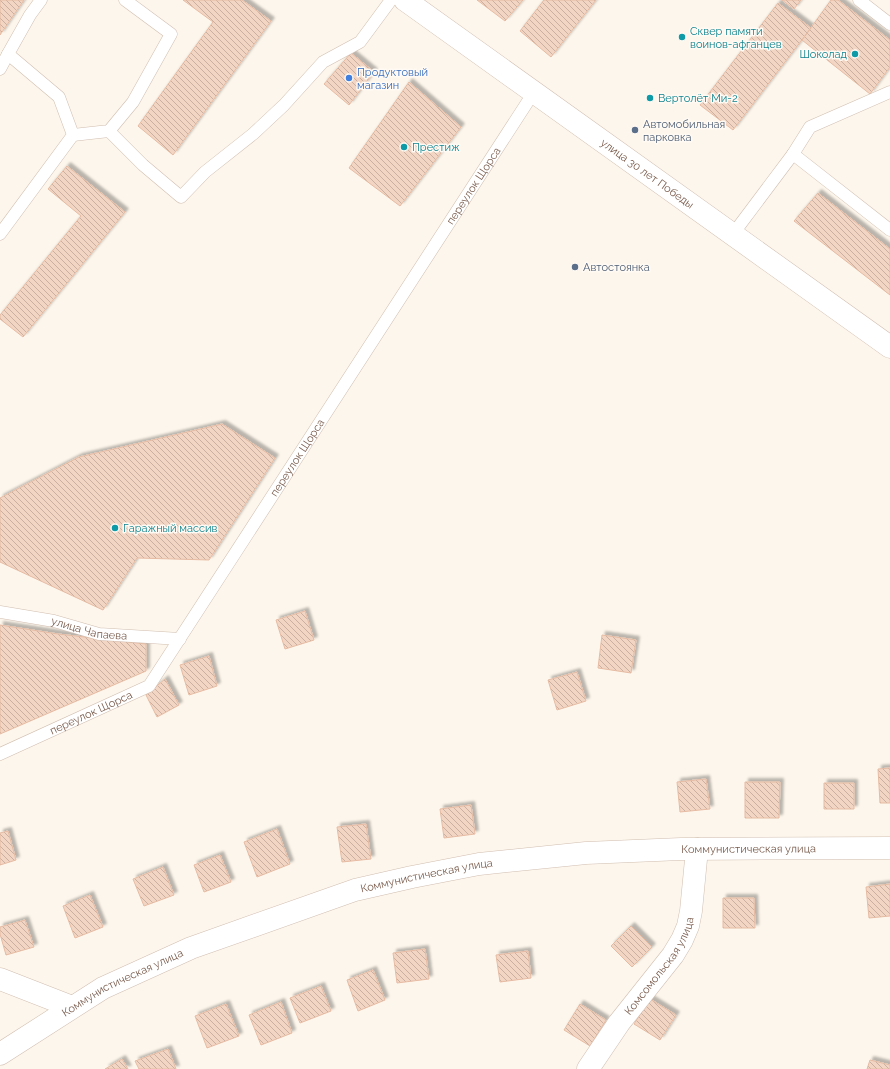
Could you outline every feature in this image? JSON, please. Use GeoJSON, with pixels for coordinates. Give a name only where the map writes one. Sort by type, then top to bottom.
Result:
{"type":"FeatureCollection","features":[{"type":"Feature","properties":{"kind":"street","name":"улица 30 лет Победы"},"geometry":{"type":"LineString","coordinates":[[405,0],[890,347]]}},
{"type":"Feature","properties":{"kind":"street","name":"Коммунистическая улица"},"geometry":{"type":"LineString","coordinates":[[0,1054],[103,988],[191,948],[355,890],[479,864],[586,853],[890,848]]}},
{"type":"Feature","properties":{"kind":"street","name":"Комсомольская улица"},"geometry":{"type":"LineString","coordinates":[[588,1069],[619,1023],[673,955],[682,940],[688,926],[697,850]]}},
{"type":"Feature","properties":{"kind":"street"},"geometry":{"type":"LineString","coordinates":[[0,979],[72,1007]]}},
{"type":"Feature","properties":{"kind":"lane"},"geometry":{"type":"LineString","coordinates":[[0,69],[30,16],[41,0]]}},
{"type":"Feature","properties":{"kind":"lane"},"geometry":{"type":"LineString","coordinates":[[0,234],[73,135],[109,131],[133,102],[171,34],[125,0]]}},
{"type":"Feature","properties":{"kind":"lane"},"geometry":{"type":"LineString","coordinates":[[109,131],[143,165],[181,197],[205,172],[253,134],[284,105],[323,62],[360,42],[391,0]]}},
{"type":"Feature","properties":{"kind":"lane"},"geometry":{"type":"LineString","coordinates":[[859,0],[890,24]]}},
{"type":"Feature","properties":{"kind":"lane"},"geometry":{"type":"LineString","coordinates":[[8,54],[59,97],[73,135]]}},
{"type":"Feature","properties":{"kind":"lane","name":"переулок Щорса"},"geometry":{"type":"LineString","coordinates":[[0,754],[149,686],[534,92]]}},
{"type":"Feature","properties":{"kind":"lane"},"geometry":{"type":"LineString","coordinates":[[733,234],[793,154],[810,127],[890,92]]}},
{"type":"Feature","properties":{"kind":"lane"},"geometry":{"type":"LineString","coordinates":[[793,154],[890,230]]}},
{"type":"Feature","properties":{"kind":"lane","name":"улица Чапаева"},"geometry":{"type":"LineString","coordinates":[[0,612],[54,621],[99,634],[180,639]]}},
{"type":"Feature","properties":{"kind":"building"},"geometry":{"type":"Polygon","coordinates":[[[0,0],[24,0],[0,35],[0,0]]]}},
{"type":"Feature","properties":{"kind":"building"},"geometry":{"type":"Polygon","coordinates":[[[183,0],[242,0],[271,21],[173,155],[138,126],[213,22],[183,0]]]}},
{"type":"Feature","properties":{"kind":"building"},"geometry":{"type":"Polygon","coordinates":[[[477,0],[523,0],[505,21],[477,0]]]}},
{"type":"Feature","properties":{"kind":"building"},"geometry":{"type":"Polygon","coordinates":[[[544,0],[596,0],[551,57],[520,31],[544,0]]]}},
{"type":"Feature","properties":{"kind":"building"},"geometry":{"type":"Polygon","coordinates":[[[782,0],[801,0],[794,9],[782,0]]]}},
{"type":"Feature","properties":{"kind":"building","name":"Шоколад"},"geometry":{"type":"Polygon","coordinates":[[[831,0],[838,0],[890,40],[890,67],[870,94],[802,40],[831,0]]]}},
{"type":"Feature","properties":{"kind":"building"},"geometry":{"type":"Polygon","coordinates":[[[778,3],[811,28],[733,130],[700,105],[778,3]]]}},
{"type":"Feature","properties":{"kind":"building","name":"Продуктовый магазин"},"geometry":{"type":"Polygon","coordinates":[[[351,53],[374,72],[349,105],[324,84],[351,53]]]}},
{"type":"Feature","properties":{"kind":"building","name":"Престиж"},"geometry":{"type":"Polygon","coordinates":[[[409,82],[461,127],[400,206],[349,168],[409,82]]]}},
{"type":"Feature","properties":{"kind":"building"},"geometry":{"type":"Polygon","coordinates":[[[67,166],[125,212],[23,337],[0,319],[0,315],[81,216],[48,189],[67,166]]]}},
{"type":"Feature","properties":{"kind":"building"},"geometry":{"type":"Polygon","coordinates":[[[818,193],[890,249],[890,295],[794,221],[818,193]]]}},
{"type":"Feature","properties":{"kind":"building","name":"Гаражный массив"},"geometry":{"type":"Polygon","coordinates":[[[222,424],[275,458],[209,560],[137,558],[103,610],[0,562],[0,498],[79,457],[222,424]]]}},
{"type":"Feature","properties":{"kind":"building"},"geometry":{"type":"Polygon","coordinates":[[[305,611],[314,640],[285,649],[276,620],[305,611]]]}},
{"type":"Feature","properties":{"kind":"building"},"geometry":{"type":"Polygon","coordinates":[[[0,625],[58,634],[146,644],[146,671],[0,734],[0,625]]]}},
{"type":"Feature","properties":{"kind":"building"},"geometry":{"type":"Polygon","coordinates":[[[602,635],[636,640],[631,673],[598,668],[602,635]]]}},
{"type":"Feature","properties":{"kind":"building"},"geometry":{"type":"Polygon","coordinates":[[[209,656],[217,686],[189,695],[180,665],[209,656]]]}},
{"type":"Feature","properties":{"kind":"building"},"geometry":{"type":"Polygon","coordinates":[[[577,672],[586,701],[557,710],[548,680],[577,672]]]}},
{"type":"Feature","properties":{"kind":"building"},"geometry":{"type":"Polygon","coordinates":[[[165,679],[179,705],[157,717],[146,695],[165,679]]]}},
{"type":"Feature","properties":{"kind":"building"},"geometry":{"type":"Polygon","coordinates":[[[890,768],[890,803],[880,803],[878,769],[890,768]]]}},
{"type":"Feature","properties":{"kind":"building"},"geometry":{"type":"Polygon","coordinates":[[[706,779],[710,809],[680,812],[677,782],[706,779]]]}},
{"type":"Feature","properties":{"kind":"building"},"geometry":{"type":"Polygon","coordinates":[[[745,782],[780,782],[779,818],[745,818],[745,782]]]}},
{"type":"Feature","properties":{"kind":"building"},"geometry":{"type":"Polygon","coordinates":[[[824,783],[854,783],[854,809],[824,809],[824,783]]]}},
{"type":"Feature","properties":{"kind":"building"},"geometry":{"type":"Polygon","coordinates":[[[471,805],[475,834],[444,838],[440,809],[471,805]]]}},
{"type":"Feature","properties":{"kind":"building"},"geometry":{"type":"Polygon","coordinates":[[[366,824],[371,859],[342,862],[337,827],[366,824]]]}},
{"type":"Feature","properties":{"kind":"building"},"geometry":{"type":"Polygon","coordinates":[[[277,829],[290,864],[257,877],[244,842],[277,829]]]}},
{"type":"Feature","properties":{"kind":"building"},"geometry":{"type":"Polygon","coordinates":[[[8,831],[16,860],[0,865],[0,833],[8,831]]]}},
{"type":"Feature","properties":{"kind":"building"},"geometry":{"type":"Polygon","coordinates":[[[220,855],[231,882],[204,892],[194,865],[220,855]]]}},
{"type":"Feature","properties":{"kind":"building"},"geometry":{"type":"Polygon","coordinates":[[[163,867],[174,895],[144,906],[133,879],[163,867]]]}},
{"type":"Feature","properties":{"kind":"building"},"geometry":{"type":"Polygon","coordinates":[[[890,884],[890,916],[869,918],[866,887],[890,884]]]}},
{"type":"Feature","properties":{"kind":"building"},"geometry":{"type":"Polygon","coordinates":[[[90,895],[103,927],[75,938],[63,906],[90,895]]]}},
{"type":"Feature","properties":{"kind":"building"},"geometry":{"type":"Polygon","coordinates":[[[723,898],[754,898],[755,928],[723,928],[723,898]]]}},
{"type":"Feature","properties":{"kind":"building"},"geometry":{"type":"Polygon","coordinates":[[[25,920],[34,947],[6,955],[0,934],[0,927],[25,920]]]}},
{"type":"Feature","properties":{"kind":"building"},"geometry":{"type":"Polygon","coordinates":[[[631,926],[652,947],[632,967],[611,946],[631,926]]]}},
{"type":"Feature","properties":{"kind":"building"},"geometry":{"type":"Polygon","coordinates":[[[425,949],[429,979],[397,983],[393,953],[425,949]]]}},
{"type":"Feature","properties":{"kind":"building"},"geometry":{"type":"Polygon","coordinates":[[[528,951],[531,978],[500,982],[496,955],[528,951]]]}},
{"type":"Feature","properties":{"kind":"building"},"geometry":{"type":"Polygon","coordinates":[[[373,970],[385,1000],[358,1011],[347,980],[373,970]]]}},
{"type":"Feature","properties":{"kind":"building"},"geometry":{"type":"Polygon","coordinates":[[[321,986],[331,1011],[300,1023],[290,998],[321,986]]]}},
{"type":"Feature","properties":{"kind":"building"},"geometry":{"type":"Polygon","coordinates":[[[650,999],[676,1015],[660,1040],[634,1024],[650,999]]]}},
{"type":"Feature","properties":{"kind":"building"},"geometry":{"type":"Polygon","coordinates":[[[281,1002],[292,1033],[261,1045],[249,1015],[281,1002]]]}},
{"type":"Feature","properties":{"kind":"building"},"geometry":{"type":"Polygon","coordinates":[[[226,1004],[239,1036],[207,1048],[195,1016],[226,1004]]]}},
{"type":"Feature","properties":{"kind":"building"},"geometry":{"type":"Polygon","coordinates":[[[580,1004],[606,1020],[590,1046],[564,1030],[580,1004]]]}},
{"type":"Feature","properties":{"kind":"building"},"geometry":{"type":"Polygon","coordinates":[[[168,1049],[176,1069],[139,1069],[135,1061],[168,1049]]]}},
{"type":"Feature","properties":{"kind":"building"},"geometry":{"type":"Polygon","coordinates":[[[122,1059],[128,1069],[105,1069],[122,1059]]]}},
{"type":"Feature","properties":{"kind":"building"},"geometry":{"type":"Polygon","coordinates":[[[870,1060],[890,1065],[890,1069],[867,1069],[870,1060]]]}},
{"type":"Feature","properties":{"kind":"place","name":"Сквер памяти воинов-афганцев"},"geometry":{"type":"Point","coordinates":[682,37]}},
{"type":"Feature","properties":{"kind":"place","name":"Шоколад"},"geometry":{"type":"Point","coordinates":[855,54]}},
{"type":"Feature","properties":{"kind":"place","name":"Продуктовый магазин"},"geometry":{"type":"Point","coordinates":[349,78]}},
{"type":"Feature","properties":{"kind":"place","name":"Вертолёт Ми-2"},"geometry":{"type":"Point","coordinates":[650,98]}},
{"type":"Feature","properties":{"kind":"place","name":"Автомобильная парковка"},"geometry":{"type":"Point","coordinates":[635,130]}},
{"type":"Feature","properties":{"kind":"place","name":"Престиж"},"geometry":{"type":"Point","coordinates":[404,147]}},
{"type":"Feature","properties":{"kind":"place","name":"Автостоянка"},"geometry":{"type":"Point","coordinates":[575,267]}},
{"type":"Feature","properties":{"kind":"place","name":"Гаражный массив"},"geometry":{"type":"Point","coordinates":[115,528]}}]}
